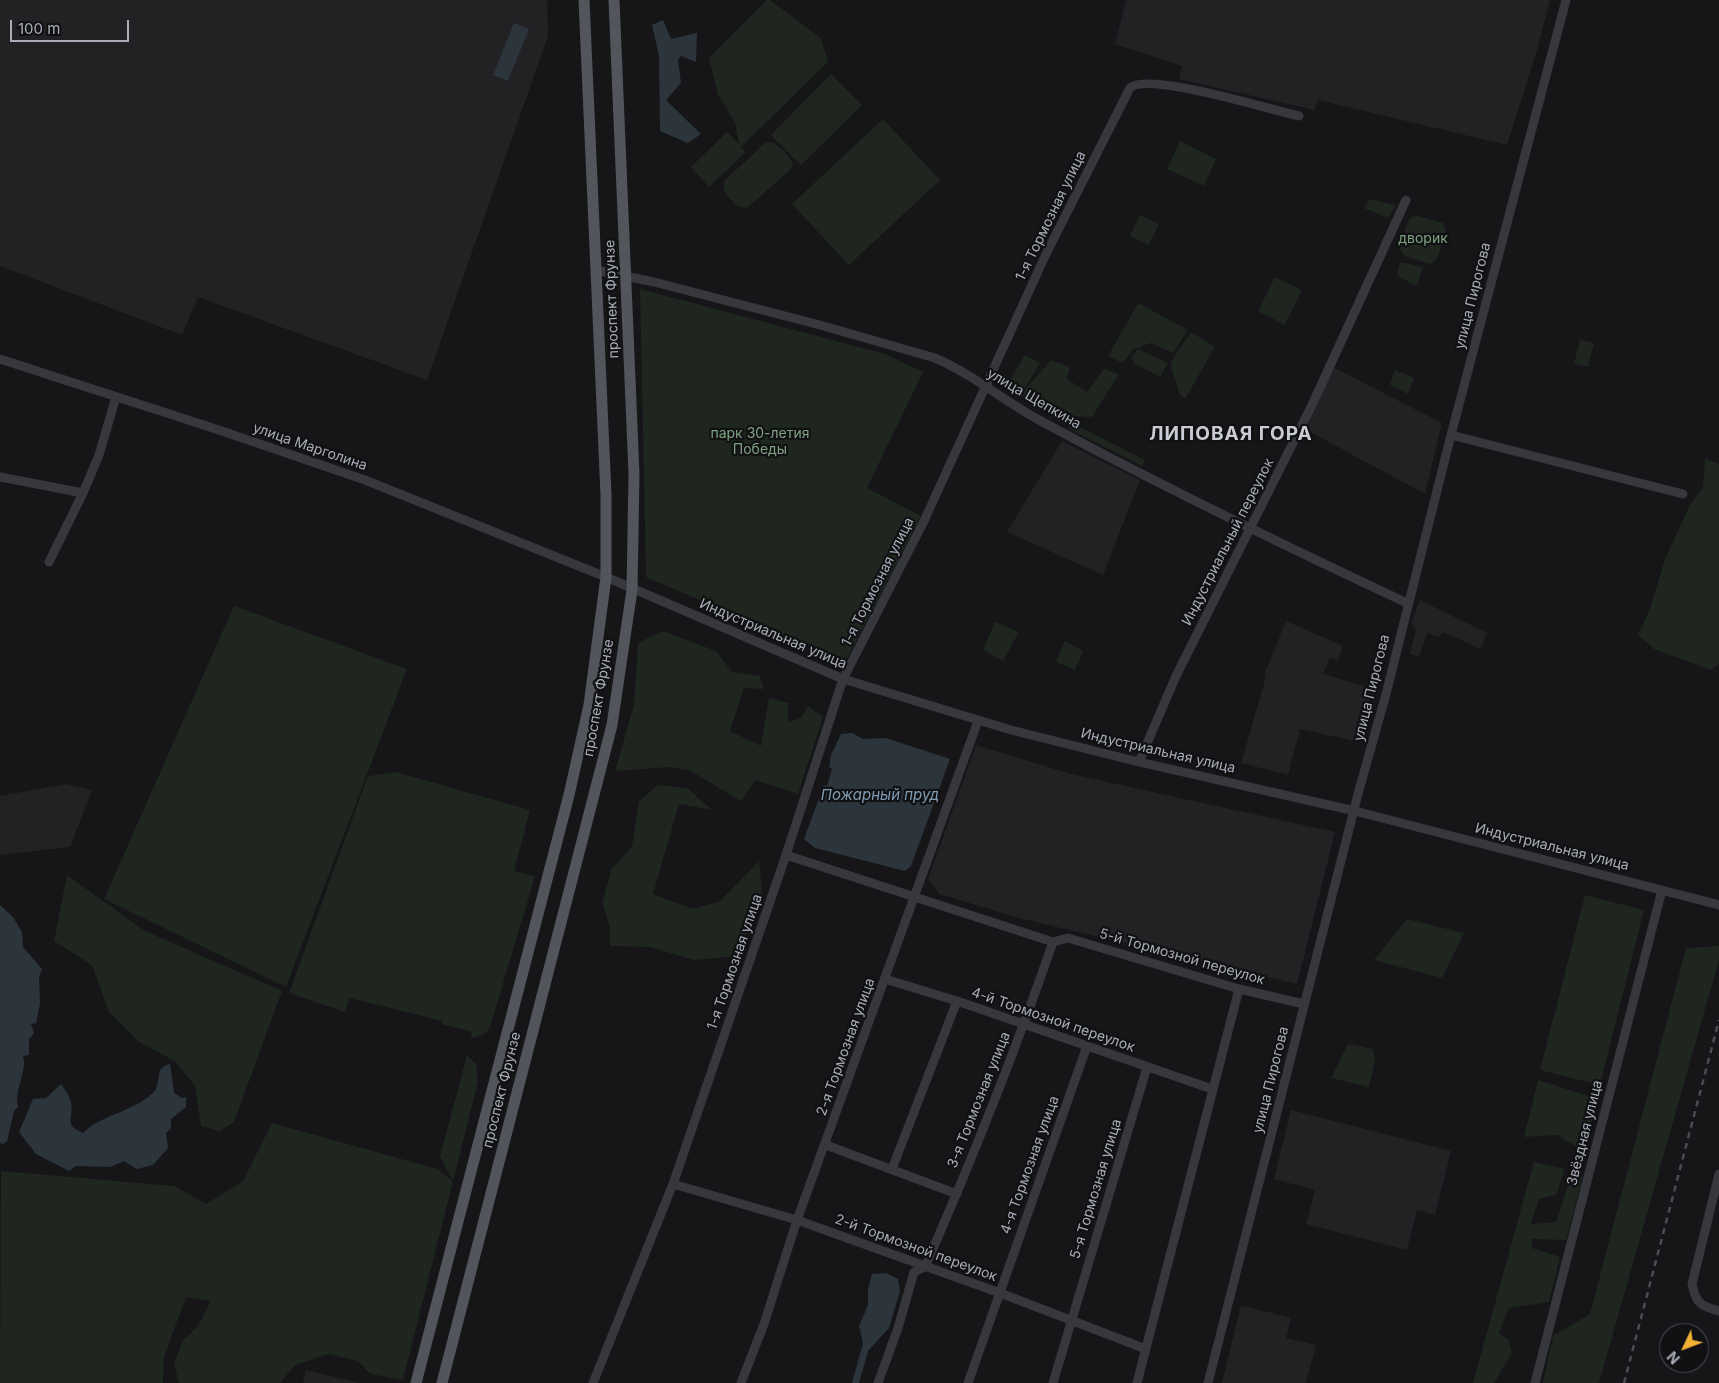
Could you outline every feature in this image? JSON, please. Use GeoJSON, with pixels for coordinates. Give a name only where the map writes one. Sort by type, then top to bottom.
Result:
{"type":"FeatureCollection","features":[{"type":"Feature","properties":{"kind":"main road","name":"проспект Фрунзе"},"geometry":{"type":"LineString","coordinates":[[416,1383],[569,795],[589,705],[606,577],[606,495],[584,0]]}},
{"type":"Feature","properties":{"kind":"main road","name":"проспект Фрунзе"},"geometry":{"type":"LineString","coordinates":[[442,1383],[612,726],[632,590],[634,474],[614,0]]}},
{"type":"Feature","properties":{"kind":"street","name":"улица Пирогова"},"geometry":{"type":"LineString","coordinates":[[1208,1383],[1304,1004],[1386,694],[1407,603],[1566,0]]}},
{"type":"Feature","properties":{"kind":"street","name":"1-я Тормозная улица"},"geometry":{"type":"LineString","coordinates":[[594,1383],[673,1184],[786,855],[843,679],[924,521],[1046,254],[1133,84],[1169,84],[1191,88],[1299,116]]}},
{"type":"Feature","properties":{"kind":"street","name":"Индустриальный переулок"},"geometry":{"type":"LineString","coordinates":[[1140,762],[1176,676],[1338,351],[1406,200]]}},
{"type":"Feature","properties":{"kind":"street","name":"улица Щепкина"},"geometry":{"type":"LineString","coordinates":[[596,270],[626,274],[820,325],[935,358],[1038,419],[1250,527],[1407,603]]}},
{"type":"Feature","properties":{"kind":"street","name":"улица Марголина"},"geometry":{"type":"LineString","coordinates":[[0,359],[365,480],[606,577]]}},
{"type":"Feature","properties":{"kind":"street"},"geometry":{"type":"LineString","coordinates":[[49,562],[83,493],[99,455],[116,396]]}},
{"type":"Feature","properties":{"kind":"street"},"geometry":{"type":"LineString","coordinates":[[1451,435],[1683,494]]}},
{"type":"Feature","properties":{"kind":"street"},"geometry":{"type":"LineString","coordinates":[[0,477],[83,493]]}},
{"type":"Feature","properties":{"kind":"street","name":"Индустриальная улица"},"geometry":{"type":"LineString","coordinates":[[606,577],[632,590],[843,679],[978,721],[1140,762],[1355,810],[1719,905]]}},
{"type":"Feature","properties":{"kind":"street","name":"2-я Тормозная улица"},"geometry":{"type":"LineString","coordinates":[[741,1383],[764,1324],[797,1220],[826,1145],[978,721]]}},
{"type":"Feature","properties":{"kind":"street"},"geometry":{"type":"LineString","coordinates":[[786,855],[1053,942]]}},
{"type":"Feature","properties":{"kind":"street","name":"Звёздная улица"},"geometry":{"type":"LineString","coordinates":[[1535,1383],[1662,890]]}},
{"type":"Feature","properties":{"kind":"street","name":"5-й Тормозной переулок"},"geometry":{"type":"LineString","coordinates":[[1053,942],[1068,938],[1239,989],[1304,1004]]}},
{"type":"Feature","properties":{"kind":"street","name":"3-я Тормозная улица"},"geometry":{"type":"LineString","coordinates":[[878,1383],[898,1328],[914,1272],[925,1267],[957,1194],[1024,1024],[1053,942]]}},
{"type":"Feature","properties":{"kind":"street","name":"4-й Тормозной переулок"},"geometry":{"type":"LineString","coordinates":[[885,979],[957,1001],[1212,1089]]}},
{"type":"Feature","properties":{"kind":"street"},"geometry":{"type":"LineString","coordinates":[[1137,1383],[1239,989]]}},
{"type":"Feature","properties":{"kind":"street"},"geometry":{"type":"LineString","coordinates":[[892,1169],[957,1001]]}},
{"type":"Feature","properties":{"kind":"street","name":"4-я Тормозная улица"},"geometry":{"type":"LineString","coordinates":[[968,1383],[1087,1046]]}},
{"type":"Feature","properties":{"kind":"street","name":"5-я Тормозная улица"},"geometry":{"type":"LineString","coordinates":[[1053,1383],[1147,1066]]}},
{"type":"Feature","properties":{"kind":"street"},"geometry":{"type":"LineString","coordinates":[[826,1145],[957,1194]]}},
{"type":"Feature","properties":{"kind":"street"},"geometry":{"type":"LineString","coordinates":[[1719,1174],[1692,1284],[1694,1297],[1703,1306],[1719,1311]]}},
{"type":"Feature","properties":{"kind":"street","name":"2-й Тормозной переулок"},"geometry":{"type":"LineString","coordinates":[[673,1184],[797,1220],[1146,1348]]}},
{"type":"Feature","properties":{"kind":"shaded area"},"geometry":{"type":"Polygon","coordinates":[[[0,0],[547,0],[548,36],[427,380],[198,297],[182,335],[0,266],[0,0]]]}},
{"type":"Feature","properties":{"kind":"shaded area"},"geometry":{"type":"Polygon","coordinates":[[[1126,0],[1550,0],[1538,47],[1507,145],[1318,100],[1314,110],[1179,79],[1182,66],[1115,44],[1126,0]]]}},
{"type":"Feature","properties":{"kind":"shaded area"},"geometry":{"type":"Polygon","coordinates":[[[1333,367],[1442,423],[1425,494],[1303,428],[1333,367]]]}},
{"type":"Feature","properties":{"kind":"shaded area"},"geometry":{"type":"Polygon","coordinates":[[[1062,441],[1140,480],[1103,575],[1007,532],[1062,441]]]}},
{"type":"Feature","properties":{"kind":"shaded area"},"geometry":{"type":"Polygon","coordinates":[[[1420,600],[1487,633],[1480,649],[1444,632],[1438,637],[1427,633],[1419,657],[1410,654],[1416,629],[1411,624],[1420,600]]]}},
{"type":"Feature","properties":{"kind":"shaded area"},"geometry":{"type":"Polygon","coordinates":[[[1286,621],[1343,646],[1338,660],[1330,657],[1323,674],[1372,688],[1359,742],[1300,729],[1288,775],[1241,763],[1266,677],[1264,675],[1286,621]]]}},
{"type":"Feature","properties":{"kind":"shaded area"},"geometry":{"type":"Polygon","coordinates":[[[976,745],[1071,774],[1335,832],[1297,984],[1023,919],[939,894],[928,879],[976,745]]]}},
{"type":"Feature","properties":{"kind":"shaded area"},"geometry":{"type":"Polygon","coordinates":[[[66,784],[92,790],[70,847],[0,855],[0,796],[66,784]]]}},
{"type":"Feature","properties":{"kind":"shaded area"},"geometry":{"type":"Polygon","coordinates":[[[1291,1110],[1451,1151],[1435,1215],[1417,1210],[1407,1250],[1306,1224],[1315,1190],[1274,1179],[1291,1110]]]}},
{"type":"Feature","properties":{"kind":"shaded area"},"geometry":{"type":"Polygon","coordinates":[[[1241,1305],[1291,1318],[1286,1338],[1316,1345],[1306,1383],[1222,1383],[1241,1305]]]}},
{"type":"Feature","properties":{"kind":"shaded area"},"geometry":{"type":"Polygon","coordinates":[[[306,1370],[359,1383],[303,1383],[306,1370]]]}},
{"type":"Feature","properties":{"kind":"green space"},"geometry":{"type":"Polygon","coordinates":[[[767,0],[770,0],[821,38],[828,62],[741,147],[746,152],[709,187],[691,167],[727,132],[739,144],[735,122],[718,95],[709,58],[767,0]]]}},
{"type":"Feature","properties":{"kind":"green space"},"geometry":{"type":"Polygon","coordinates":[[[831,74],[862,105],[801,165],[771,135],[831,74]]]}},
{"type":"Feature","properties":{"kind":"green space"},"geometry":{"type":"Polygon","coordinates":[[[883,119],[940,180],[849,265],[792,204],[883,119]]]}},
{"type":"Feature","properties":{"kind":"green space"},"geometry":{"type":"Polygon","coordinates":[[[1180,141],[1216,159],[1204,186],[1167,169],[1180,141]]]}},
{"type":"Feature","properties":{"kind":"green space"},"geometry":{"type":"Polygon","coordinates":[[[770,142],[781,148],[789,157],[793,164],[790,170],[747,208],[737,206],[724,192],[724,181],[765,143],[770,142]]]}},
{"type":"Feature","properties":{"kind":"green space"},"geometry":{"type":"Polygon","coordinates":[[[1370,199],[1396,205],[1388,218],[1364,208],[1370,199]]]}},
{"type":"Feature","properties":{"kind":"green space"},"geometry":{"type":"Polygon","coordinates":[[[1140,215],[1159,224],[1149,245],[1130,236],[1140,215]]]}},
{"type":"Feature","properties":{"kind":"green space","name":"дворик"},"geometry":{"type":"Polygon","coordinates":[[[1415,215],[1443,223],[1446,230],[1437,259],[1430,264],[1405,256],[1399,248],[1409,219],[1415,215]]]}},
{"type":"Feature","properties":{"kind":"green space"},"geometry":{"type":"Polygon","coordinates":[[[1400,262],[1423,267],[1417,286],[1397,276],[1400,262]]]}},
{"type":"Feature","properties":{"kind":"green space"},"geometry":{"type":"Polygon","coordinates":[[[1275,277],[1302,290],[1285,325],[1258,311],[1275,277]]]}},
{"type":"Feature","properties":{"kind":"green space","name":"парк 30-летия Победы"},"geometry":{"type":"Polygon","coordinates":[[[640,289],[885,354],[923,372],[867,488],[921,516],[845,662],[646,577],[640,289]]]}},
{"type":"Feature","properties":{"kind":"green space"},"geometry":{"type":"Polygon","coordinates":[[[1138,303],[1188,330],[1173,353],[1151,343],[1134,349],[1122,363],[1108,356],[1138,303]]]}},
{"type":"Feature","properties":{"kind":"green space"},"geometry":{"type":"Polygon","coordinates":[[[1191,332],[1215,347],[1185,399],[1180,395],[1170,363],[1191,332]]]}},
{"type":"Feature","properties":{"kind":"green space"},"geometry":{"type":"Polygon","coordinates":[[[1580,340],[1594,343],[1588,367],[1574,364],[1580,340]]]}},
{"type":"Feature","properties":{"kind":"green space"},"geometry":{"type":"Polygon","coordinates":[[[1138,349],[1168,363],[1160,377],[1134,363],[1131,357],[1138,349]]]}},
{"type":"Feature","properties":{"kind":"green space"},"geometry":{"type":"Polygon","coordinates":[[[1025,355],[1040,363],[1022,393],[1051,360],[1070,367],[1067,379],[1087,392],[1104,369],[1119,374],[1092,417],[1073,416],[1063,424],[1006,386],[1025,355]]]}},
{"type":"Feature","properties":{"kind":"green space"},"geometry":{"type":"Polygon","coordinates":[[[1395,370],[1414,378],[1408,394],[1390,385],[1395,370]]]}},
{"type":"Feature","properties":{"kind":"green space"},"geometry":{"type":"Polygon","coordinates":[[[1072,423],[1145,460],[1142,466],[1069,429],[1072,423]]]}},
{"type":"Feature","properties":{"kind":"green space"},"geometry":{"type":"Polygon","coordinates":[[[1705,458],[1719,464],[1719,664],[1711,670],[1654,649],[1638,635],[1650,609],[1665,559],[1689,507],[1703,487],[1705,458]]]}},
{"type":"Feature","properties":{"kind":"green space"},"geometry":{"type":"Polygon","coordinates":[[[234,606],[407,669],[286,987],[104,899],[234,606]]]}},
{"type":"Feature","properties":{"kind":"green space"},"geometry":{"type":"Polygon","coordinates":[[[995,622],[1019,632],[1003,661],[983,650],[995,622]]]}},
{"type":"Feature","properties":{"kind":"green space"},"geometry":{"type":"Polygon","coordinates":[[[663,631],[716,651],[732,672],[760,676],[764,689],[744,688],[730,731],[761,746],[769,698],[788,703],[788,722],[801,718],[808,706],[823,717],[798,794],[755,780],[741,801],[689,770],[669,767],[615,771],[634,705],[638,643],[663,631]]]}},
{"type":"Feature","properties":{"kind":"green space"},"geometry":{"type":"Polygon","coordinates":[[[1065,641],[1083,651],[1075,670],[1056,662],[1065,641]]]}},
{"type":"Feature","properties":{"kind":"green space"},"geometry":{"type":"Polygon","coordinates":[[[396,772],[530,810],[514,871],[535,876],[490,1027],[485,1033],[477,1037],[471,1038],[472,1032],[442,1024],[443,1021],[349,998],[345,1012],[289,993],[368,776],[396,772]]]}},
{"type":"Feature","properties":{"kind":"green space"},"geometry":{"type":"Polygon","coordinates":[[[658,785],[687,788],[712,810],[679,804],[653,894],[693,909],[720,901],[759,861],[762,893],[738,956],[694,960],[650,947],[610,946],[610,927],[602,903],[612,868],[632,847],[639,801],[658,785]]]}},
{"type":"Feature","properties":{"kind":"green space"},"geometry":{"type":"Polygon","coordinates":[[[67,875],[145,931],[282,991],[234,1122],[220,1131],[201,1126],[195,1086],[175,1061],[139,1042],[109,1012],[92,965],[54,941],[67,875]]]}},
{"type":"Feature","properties":{"kind":"green space"},"geometry":{"type":"Polygon","coordinates":[[[1585,895],[1644,910],[1600,1085],[1540,1070],[1585,895]]]}},
{"type":"Feature","properties":{"kind":"green space"},"geometry":{"type":"Polygon","coordinates":[[[1407,919],[1464,933],[1442,978],[1374,960],[1407,919]]]}},
{"type":"Feature","properties":{"kind":"green space"},"geometry":{"type":"Polygon","coordinates":[[[1719,946],[1719,960],[1599,1383],[1543,1383],[1553,1336],[1590,1314],[1686,948],[1719,946]]]}},
{"type":"Feature","properties":{"kind":"green space"},"geometry":{"type":"Polygon","coordinates":[[[1348,1044],[1373,1049],[1375,1061],[1369,1087],[1331,1078],[1348,1044]]]}},
{"type":"Feature","properties":{"kind":"green space"},"geometry":{"type":"Polygon","coordinates":[[[467,1055],[476,1064],[478,1081],[453,1181],[440,1157],[467,1055]]]}},
{"type":"Feature","properties":{"kind":"green space"},"geometry":{"type":"Polygon","coordinates":[[[1538,1080],[1598,1099],[1583,1151],[1557,1135],[1524,1137],[1538,1080]]]}},
{"type":"Feature","properties":{"kind":"green space"},"geometry":{"type":"Polygon","coordinates":[[[272,1123],[437,1169],[453,1181],[403,1380],[371,1374],[357,1361],[328,1354],[295,1365],[280,1383],[179,1383],[174,1364],[182,1342],[198,1326],[211,1301],[186,1297],[164,1357],[163,1383],[0,1383],[1,1171],[174,1186],[206,1204],[243,1181],[272,1123]]]}},
{"type":"Feature","properties":{"kind":"green space"},"geometry":{"type":"Polygon","coordinates":[[[1534,1162],[1565,1169],[1556,1195],[1539,1199],[1531,1224],[1556,1222],[1572,1173],[1583,1175],[1566,1240],[1532,1239],[1532,1248],[1560,1257],[1549,1302],[1509,1308],[1499,1333],[1508,1339],[1512,1353],[1494,1383],[1473,1383],[1534,1162]]]}},
{"type":"Feature","properties":{"kind":"water"},"geometry":{"type":"Polygon","coordinates":[[[663,20],[671,39],[697,33],[696,62],[681,56],[678,60],[681,83],[666,100],[701,134],[688,143],[660,131],[659,56],[652,25],[663,20]]]}},
{"type":"Feature","properties":{"kind":"water"},"geometry":{"type":"Polygon","coordinates":[[[514,23],[529,29],[508,81],[493,75],[514,23]]]}},
{"type":"Feature","properties":{"kind":"water","name":"Пожарный пруд"},"geometry":{"type":"Polygon","coordinates":[[[852,733],[863,739],[886,738],[950,759],[911,866],[905,871],[815,848],[804,839],[824,785],[827,786],[832,769],[829,767],[831,755],[841,734],[852,733]]]}},
{"type":"Feature","properties":{"kind":"water"},"geometry":{"type":"Polygon","coordinates":[[[0,905],[13,917],[22,932],[23,947],[42,969],[39,977],[40,1004],[36,1023],[31,1024],[34,1033],[29,1039],[29,1055],[23,1056],[24,1067],[18,1093],[18,1107],[14,1111],[7,1141],[3,1144],[0,1143],[0,905]]]}},
{"type":"Feature","properties":{"kind":"water"},"geometry":{"type":"Polygon","coordinates":[[[170,1064],[174,1093],[182,1098],[186,1097],[186,1107],[171,1119],[171,1128],[166,1133],[168,1148],[153,1165],[137,1169],[124,1161],[110,1167],[76,1166],[69,1171],[36,1154],[19,1132],[33,1099],[46,1098],[61,1084],[67,1093],[72,1108],[71,1124],[83,1133],[98,1122],[132,1107],[148,1097],[156,1089],[162,1068],[170,1064]]]}},
{"type":"Feature","properties":{"kind":"water"},"geometry":{"type":"Polygon","coordinates":[[[886,1273],[898,1279],[900,1291],[889,1328],[868,1351],[859,1383],[852,1383],[863,1343],[859,1326],[868,1305],[868,1290],[872,1274],[886,1273]]]}},
{"type":"Feature","properties":{"kind":"railway"},"geometry":{"type":"LineString","coordinates":[[1624,1383],[1719,1020]]}},
{"type":"Feature","properties":{"kind":"district","name":"ЛИПОВАЯ ГОРА"},"geometry":{"type":"Point","coordinates":[1231,434]}}]}
